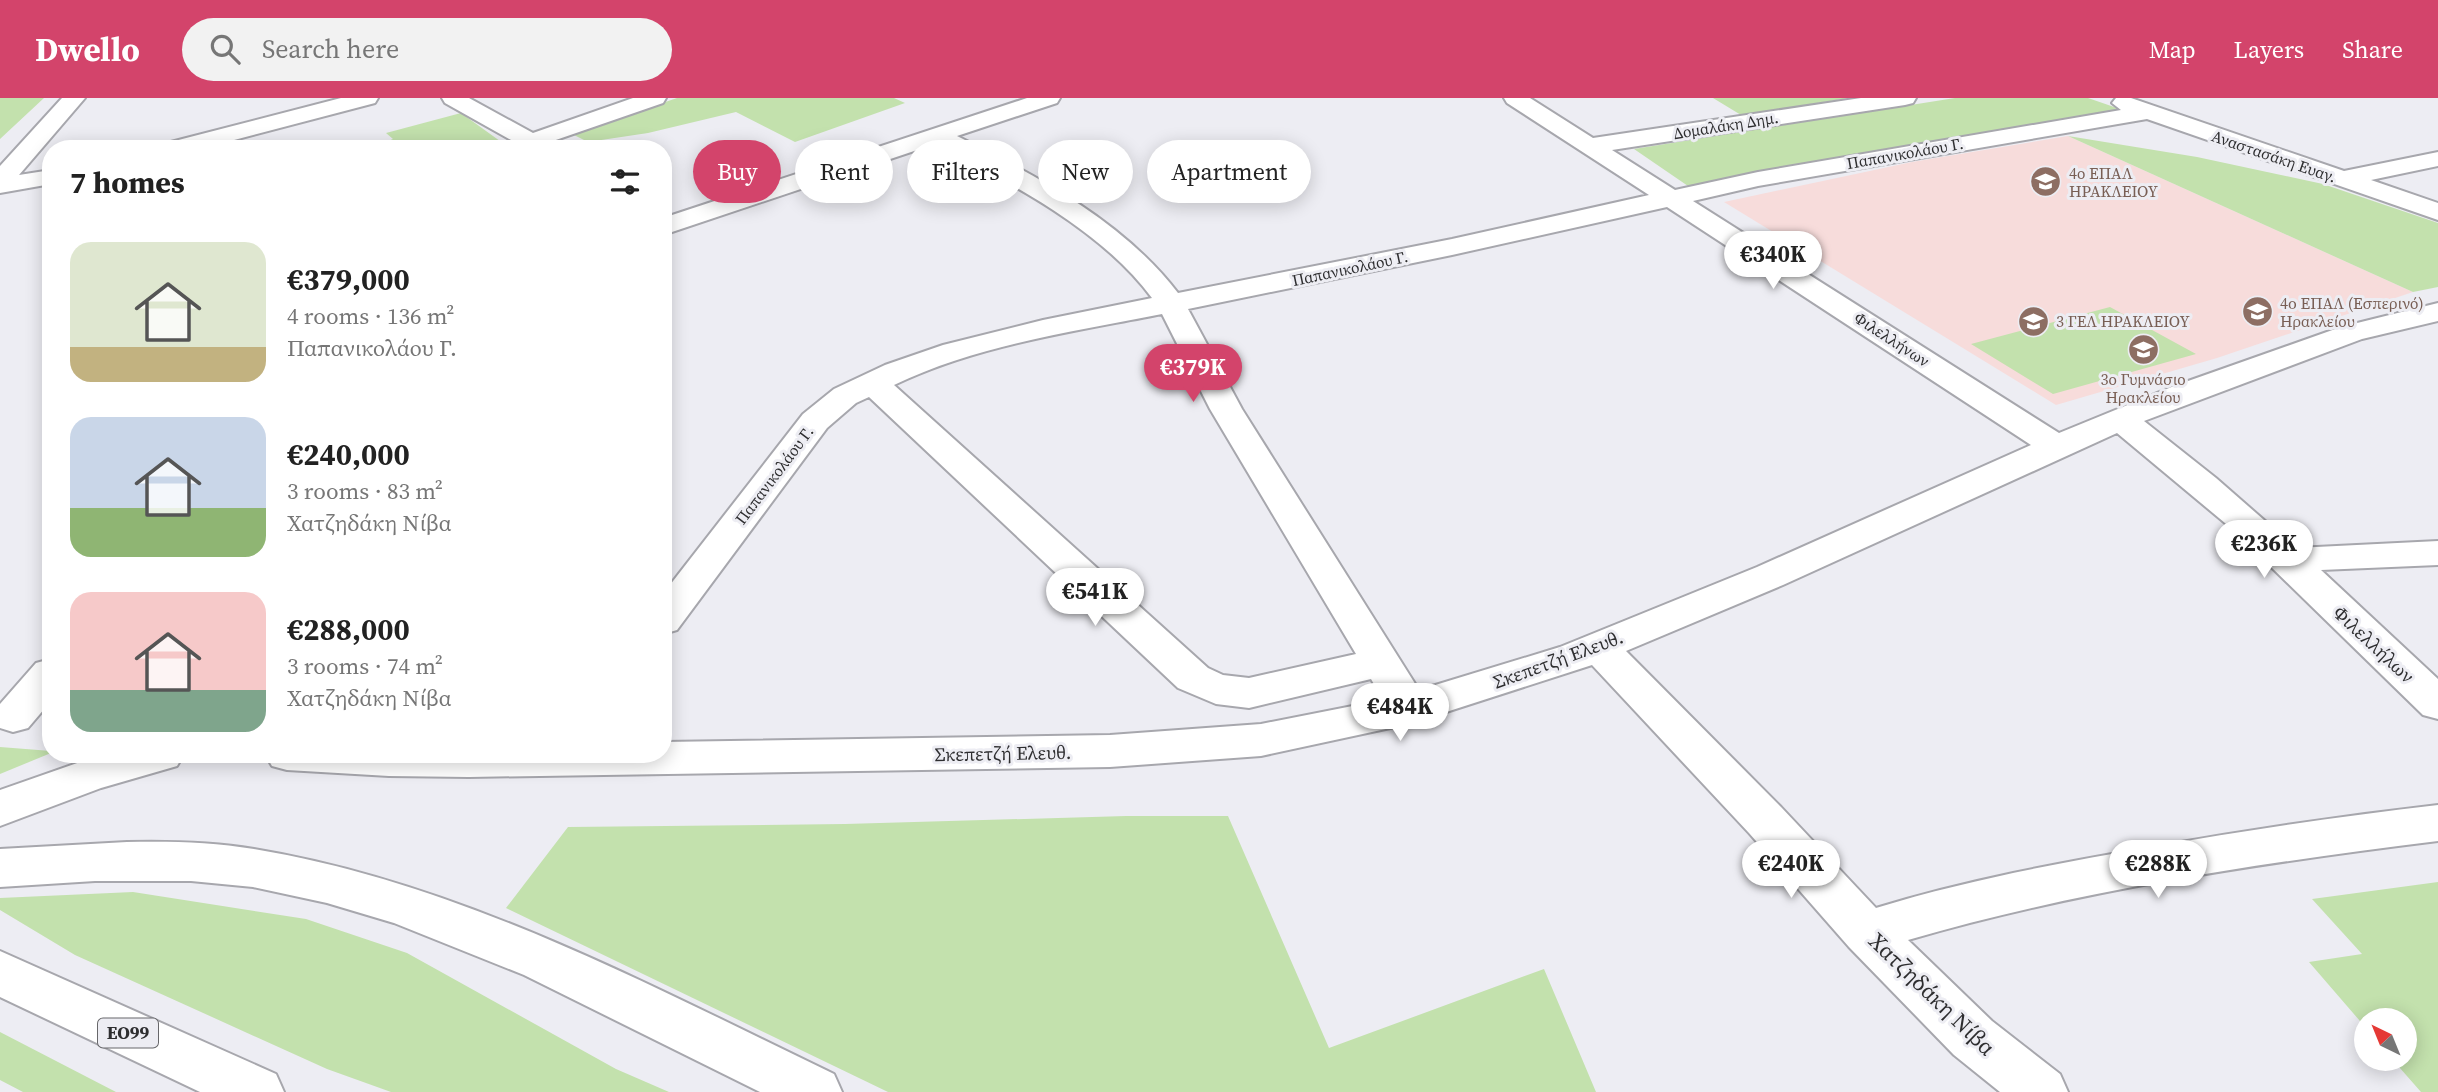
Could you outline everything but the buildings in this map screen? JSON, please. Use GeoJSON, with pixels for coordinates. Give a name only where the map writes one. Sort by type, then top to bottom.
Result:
{"type":"FeatureCollection","features":[{"type":"Feature","properties":{"kind":"street"},"geometry":{"type":"LineString","coordinates":[[0,183],[74,98]]}},
{"type":"Feature","properties":{"kind":"street"},"geometry":{"type":"LineString","coordinates":[[206,140],[367,98]]}},
{"type":"Feature","properties":{"kind":"street"},"geometry":{"type":"LineString","coordinates":[[453,98],[529,140]]}},
{"type":"Feature","properties":{"kind":"street"},"geometry":{"type":"LineString","coordinates":[[550,140],[655,98]]}},
{"type":"Feature","properties":{"kind":"street"},"geometry":{"type":"LineString","coordinates":[[672,220],[1049,98]]}},
{"type":"Feature","properties":{"kind":"street","name":"Φιλελλήνων"},"geometry":{"type":"LineString","coordinates":[[1515,98],[1673,197],[2056,446]]}},
{"type":"Feature","properties":{"kind":"street","name":"Δομαλάκη Δημ."},"geometry":{"type":"LineString","coordinates":[[1588,146],[1905,98]]}},
{"type":"Feature","properties":{"kind":"street","name":"Αναστασάκη Ευαγ."},"geometry":{"type":"LineString","coordinates":[[2110,98],[2438,212]]}},
{"type":"Feature","properties":{"kind":"street","name":"Παπανικολάου Γ."},"geometry":{"type":"LineString","coordinates":[[672,609],[815,421],[845,396],[872,382],[954,351],[1452,247],[1673,197],[1851,162],[2147,112]]}},
{"type":"Feature","properties":{"kind":"street"},"geometry":{"type":"LineString","coordinates":[[938,136],[1034,186],[1076,215],[1143,269],[1171,305],[1227,410],[1409,709]]}},
{"type":"Feature","properties":{"kind":"street"},"geometry":{"type":"LineString","coordinates":[[2342,180],[2438,159]]}},
{"type":"Feature","properties":{"kind":"street"},"geometry":{"type":"LineString","coordinates":[[0,183],[42,178]]}},
{"type":"Feature","properties":{"kind":"street","name":"Σκεπετζή Ελευθ."},"geometry":{"type":"LineString","coordinates":[[672,757],[899,756],[1172,748],[1282,736],[1409,709],[1524,674],[1598,647],[1770,576],[2120,419],[2352,333],[2438,312]]}},
{"type":"Feature","properties":{"kind":"street"},"geometry":{"type":"LineString","coordinates":[[872,382],[1193,678],[1216,690],[1250,693],[1382,662]]}},
{"type":"Feature","properties":{"kind":"street","name":"Φιλελλήλων"},"geometry":{"type":"LineString","coordinates":[[2120,419],[2171,456],[2216,495],[2438,704]]}},
{"type":"Feature","properties":{"kind":"street"},"geometry":{"type":"LineString","coordinates":[[2286,560],[2438,553]]}},
{"type":"Feature","properties":{"kind":"street","name":"Χατζηδάκη Νίβα"},"geometry":{"type":"LineString","coordinates":[[1598,647],[1765,820],[1867,932],[1972,1038],[2041,1092]]}},
{"type":"Feature","properties":{"kind":"street"},"geometry":{"type":"LineString","coordinates":[[21,718],[42,686]]}},
{"type":"Feature","properties":{"kind":"street"},"geometry":{"type":"LineString","coordinates":[[0,808],[89,775],[131,763]]}},
{"type":"Feature","properties":{"kind":"street"},"geometry":{"type":"LineString","coordinates":[[1867,932],[2001,895],[2099,875],[2438,822]]}},
{"type":"Feature","properties":{"kind":"street"},"geometry":{"type":"LineString","coordinates":[[0,868],[89,862],[203,862],[285,873],[360,892],[464,926],[816,1092]]}},
{"type":"Feature","properties":{"kind":"street","name":"ΕΟ99"},"geometry":{"type":"LineString","coordinates":[[0,973],[257,1092]]}},
{"type":"Feature","properties":{"kind":"shaded area"},"geometry":{"type":"Polygon","coordinates":[[[2068,136],[2413,292],[2217,358],[2056,405],[1724,202],[1912,162],[2068,136]]]}},
{"type":"Feature","properties":{"kind":"green space"},"geometry":{"type":"Polygon","coordinates":[[[0,98],[44,98],[0,139],[0,98]]]}},
{"type":"Feature","properties":{"kind":"green space"},"geometry":{"type":"Polygon","coordinates":[[[677,98],[894,98],[905,103],[795,142],[736,112],[648,133],[584,140],[572,134],[677,98]]]}},
{"type":"Feature","properties":{"kind":"green space"},"geometry":{"type":"Polygon","coordinates":[[[1713,98],[1849,98],[1741,115],[1713,98]]]}},
{"type":"Feature","properties":{"kind":"green space"},"geometry":{"type":"Polygon","coordinates":[[[1955,98],[2088,98],[2117,108],[2122,114],[1688,186],[1634,149],[1955,98]]]}},
{"type":"Feature","properties":{"kind":"green space"},"geometry":{"type":"Polygon","coordinates":[[[461,113],[498,140],[391,140],[393,139],[386,133],[461,113]]]}},
{"type":"Feature","properties":{"kind":"green space"},"geometry":{"type":"Polygon","coordinates":[[[2068,136],[2197,157],[2323,184],[2438,223],[2438,287],[2413,292],[2068,136]]]}},
{"type":"Feature","properties":{"kind":"green space"},"geometry":{"type":"Polygon","coordinates":[[[2110,307],[2196,354],[2053,394],[1971,344],[2110,307]]]}},
{"type":"Feature","properties":{"kind":"green space"},"geometry":{"type":"Polygon","coordinates":[[[0,747],[42,750],[42,757],[0,774],[0,747]]]}},
{"type":"Feature","properties":{"kind":"green space"},"geometry":{"type":"Polygon","coordinates":[[[1126,816],[1228,816],[1329,1048],[1544,969],[1596,1092],[888,1092],[506,908],[568,827],[845,824],[1126,816]]]}},
{"type":"Feature","properties":{"kind":"green space"},"geometry":{"type":"Polygon","coordinates":[[[2438,882],[2438,1092],[2421,1092],[2403,1071],[2417,1071],[2417,1008],[2354,1008],[2354,1014],[2309,962],[2362,954],[2312,899],[2438,882]]]}},
{"type":"Feature","properties":{"kind":"green space"},"geometry":{"type":"Polygon","coordinates":[[[133,892],[306,919],[407,953],[616,1069],[669,1092],[391,1092],[327,1069],[75,955],[0,910],[0,898],[133,892]]]}},
{"type":"Feature","properties":{"kind":"green space"},"geometry":{"type":"Polygon","coordinates":[[[0,1032],[116,1092],[23,1092],[0,1080],[0,1032]]]}},
{"type":"Feature","properties":{"kind":"place","name":"4ο ΕΠΑΛ ΗΡΑΚΛΕΙΟΥ"},"geometry":{"type":"Point","coordinates":[2046,182]}},
{"type":"Feature","properties":{"kind":"place","name":"4o ΕΠΑΛ (Εσπερινό) Ηρακλείου"},"geometry":{"type":"Point","coordinates":[2257,312]}},
{"type":"Feature","properties":{"kind":"place","name":"3 ΓΕΛ ΗΡΑΚΛΕΙΟΥ"},"geometry":{"type":"Point","coordinates":[2033,321]}},
{"type":"Feature","properties":{"kind":"place","name":"3ο Γυμνάσιο Ηρακλείου"},"geometry":{"type":"Point","coordinates":[2143,350]}}]}
